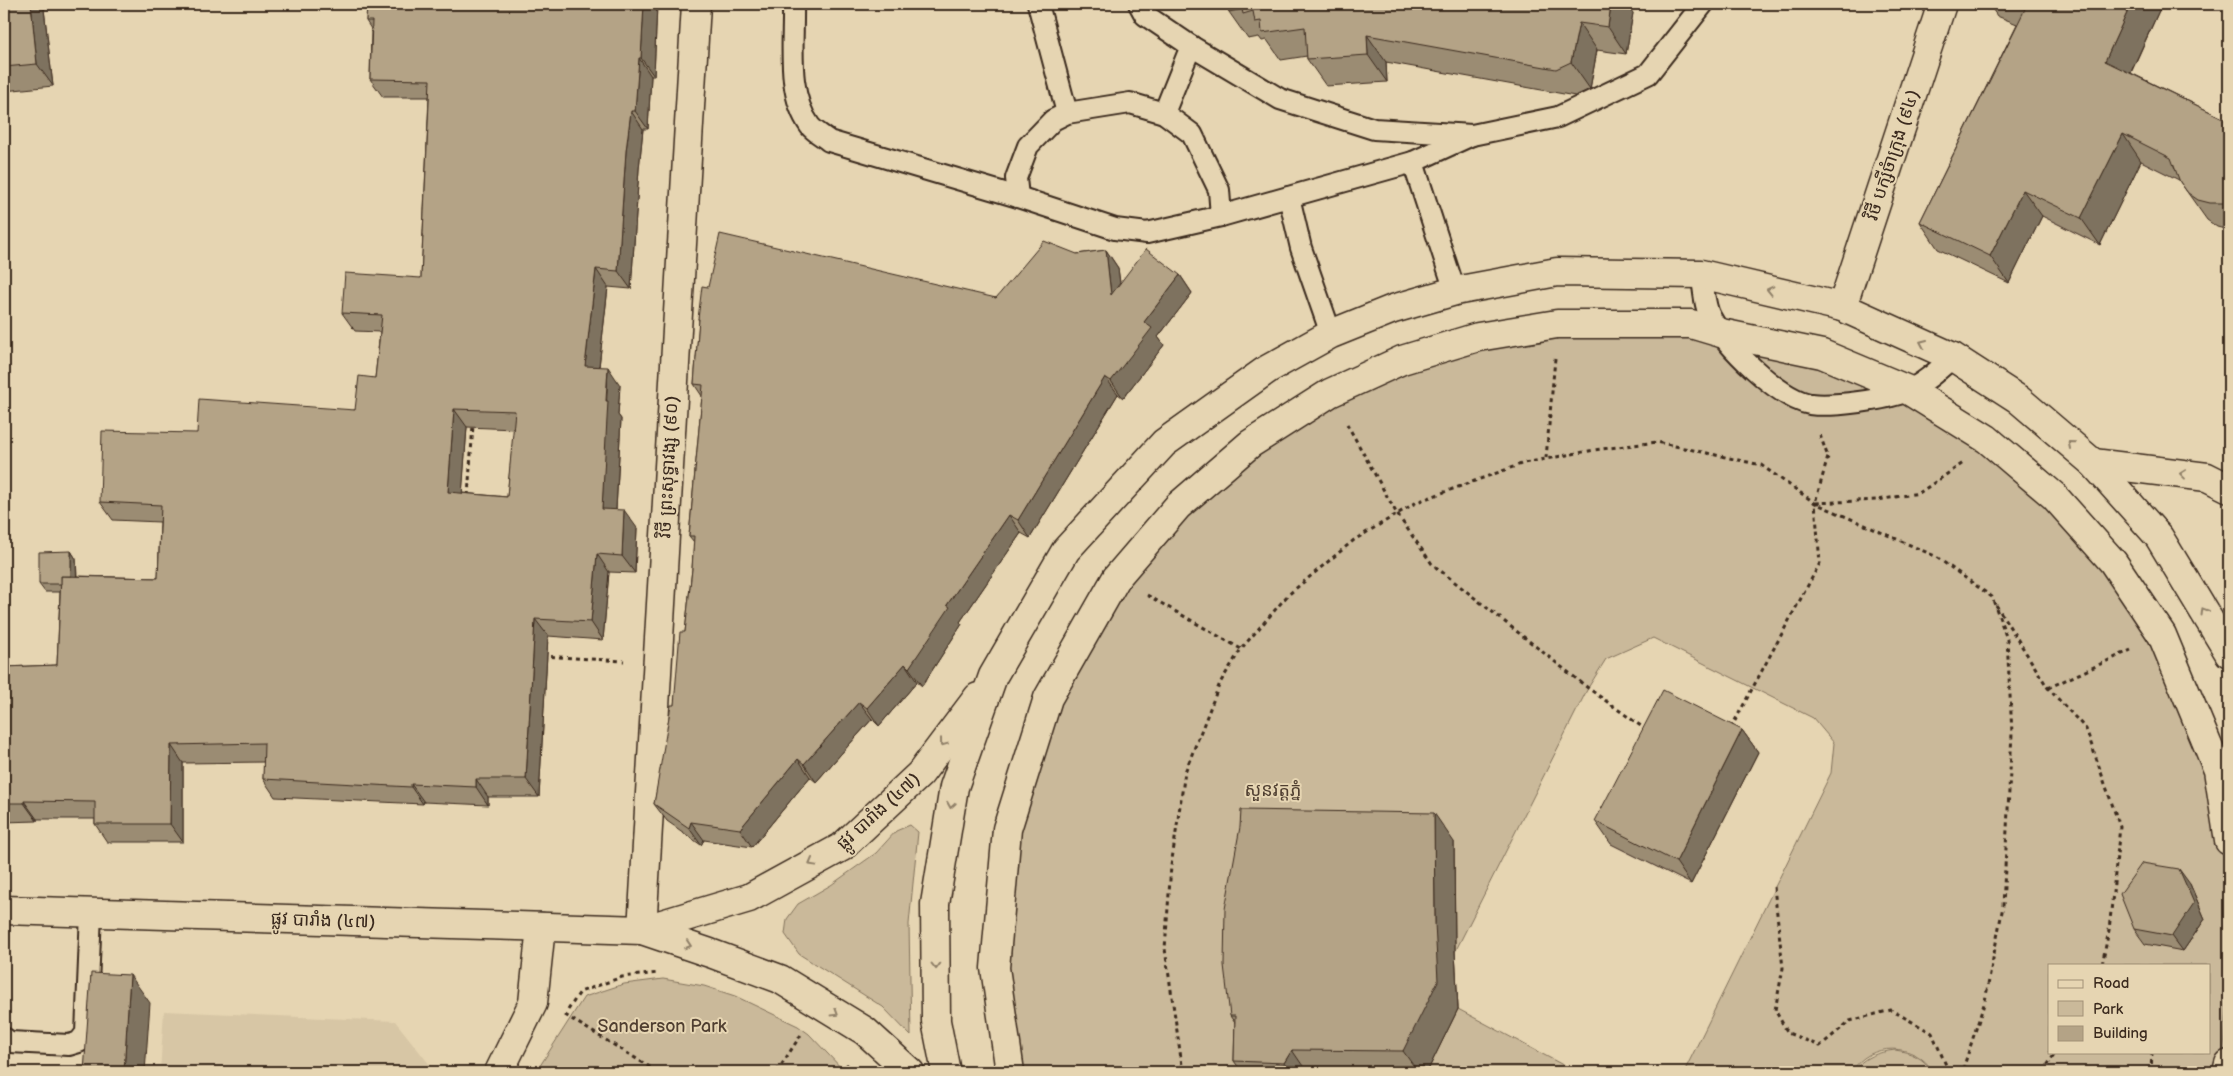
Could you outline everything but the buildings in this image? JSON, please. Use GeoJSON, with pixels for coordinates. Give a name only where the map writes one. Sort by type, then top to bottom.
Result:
{"type":"FeatureCollection","features":[{"type":"Feature","properties":{"kind":"street","name":"វិថី ព្រះសុទ្ធាវង្ស (៩០)"},"geometry":{"type":"LineString","coordinates":[[642,930],[696,4]]}},
{"type":"Feature","properties":{"kind":"street","name":"វិថី បក្សីចំាក្រុង (៩៤)"},"geometry":{"type":"LineString","coordinates":[[1842,307],[1942,4]]}},
{"type":"Feature","properties":{"kind":"street"},"geometry":{"type":"LineString","coordinates":[[946,1072],[936,1021],[935,904],[954,787],[994,676],[1066,550],[1164,443],[1268,369],[1331,334],[1393,309],[1455,291],[1557,272],[1701,274],[1842,307],[1953,357],[2018,398],[2093,463],[2159,537],[2229,653]]}},
{"type":"Feature","properties":{"kind":"street"},"geometry":{"type":"LineString","coordinates":[[1010,1072],[995,968],[1007,829],[1048,698],[1117,577],[1178,506],[1250,444],[1330,393],[1402,360],[1478,337],[1557,324],[1691,324],[1721,333],[1822,354],[1908,390],[1987,439],[2054,496],[2080,525],[2113,562],[2162,635],[2218,770],[2229,841]]}},
{"type":"Feature","properties":{"kind":"street"},"geometry":{"type":"LineString","coordinates":[[2093,463],[2207,477],[2229,488]]}},
{"type":"Feature","properties":{"kind":"street","name":"ផ្លូវ បារាំង (៤៧)"},"geometry":{"type":"LineString","coordinates":[[642,930],[748,898],[842,847],[920,774],[994,676]]}},
{"type":"Feature","properties":{"kind":"street","name":"ផ្លូវ បារាំង (៤៧)"},"geometry":{"type":"LineString","coordinates":[[4,910],[642,930],[780,979],[865,1031],[910,1072]]}},
{"type":"Feature","properties":{"kind":"street"},"geometry":{"type":"LineString","coordinates":[[499,1072],[533,1003],[541,927]]}},
{"type":"Feature","properties":{"kind":"street"},"geometry":{"type":"LineString","coordinates":[[2227,1072],[2229,1064]]}},
{"type":"Feature","properties":{"kind":"lane"},"geometry":{"type":"LineString","coordinates":[[793,4],[794,83],[801,111],[812,128],[829,141],[1018,197],[1114,229],[1147,233],[1221,216],[1413,162],[1472,135],[1558,117],[1648,74],[1703,4]]}},
{"type":"Feature","properties":{"kind":"lane"},"geometry":{"type":"LineString","coordinates":[[1038,4],[1067,113]]}},
{"type":"Feature","properties":{"kind":"lane"},"geometry":{"type":"LineString","coordinates":[[1139,4],[1145,15],[1191,46],[1280,99],[1374,128],[1472,135]]}},
{"type":"Feature","properties":{"kind":"lane"},"geometry":{"type":"LineString","coordinates":[[1164,113],[1191,46]]}},
{"type":"Feature","properties":{"kind":"lane"},"geometry":{"type":"LineString","coordinates":[[1018,197],[1016,178],[1028,146],[1052,120],[1067,113],[1130,103],[1164,113],[1192,134],[1220,190],[1221,216]]}},
{"type":"Feature","properties":{"kind":"lane"},"geometry":{"type":"LineString","coordinates":[[1413,162],[1455,291]]}},
{"type":"Feature","properties":{"kind":"lane"},"geometry":{"type":"LineString","coordinates":[[1289,197],[1301,248],[1331,334]]}},
{"type":"Feature","properties":{"kind":"lane"},"geometry":{"type":"LineString","coordinates":[[1701,274],[1710,317],[1739,356],[1781,390],[1809,404],[1830,404],[1882,398],[1908,390],[1926,380],[1953,357]]}},
{"type":"Feature","properties":{"kind":"lane"},"geometry":{"type":"LineString","coordinates":[[4,1038],[10,1042],[69,1045],[79,1042],[86,1033],[91,913]]}},
{"type":"Feature","properties":{"kind":"path"},"geometry":{"type":"LineString","coordinates":[[1546,458],[1555,350]]}},
{"type":"Feature","properties":{"kind":"path"},"geometry":{"type":"LineString","coordinates":[[1727,735],[1820,563],[1815,503],[1828,457],[1809,404]]}},
{"type":"Feature","properties":{"kind":"path"},"geometry":{"type":"LineString","coordinates":[[1342,416],[1397,514],[1432,564],[1588,688],[1647,730]]}},
{"type":"Feature","properties":{"kind":"path"},"geometry":{"type":"LineString","coordinates":[[468,497],[473,418]]}},
{"type":"Feature","properties":{"kind":"path"},"geometry":{"type":"LineString","coordinates":[[1815,503],[1878,500],[1919,493],[1965,462],[1987,439]]}},
{"type":"Feature","properties":{"kind":"path"},"geometry":{"type":"LineString","coordinates":[[1183,1072],[1166,949],[1173,856],[1185,772],[1220,683],[1242,649],[1288,595],[1354,540],[1417,502],[1524,463],[1546,458],[1657,442],[1761,466],[1815,503],[1935,556],[1992,597],[2048,688],[2086,729],[2120,827],[2109,930],[2102,964]]}},
{"type":"Feature","properties":{"kind":"path"},"geometry":{"type":"LineString","coordinates":[[1140,591],[1242,649]]}},
{"type":"Feature","properties":{"kind":"path"},"geometry":{"type":"LineString","coordinates":[[1962,1072],[1985,1001],[2003,906],[2012,734],[2008,639],[1992,597]]}},
{"type":"Feature","properties":{"kind":"path"},"geometry":{"type":"LineString","coordinates":[[2048,688],[2138,647]]}},
{"type":"Feature","properties":{"kind":"path"},"geometry":{"type":"LineString","coordinates":[[534,655],[657,663]]}},
{"type":"Feature","properties":{"kind":"path"},"geometry":{"type":"LineString","coordinates":[[1774,888],[1784,968],[1776,1010],[1788,1033],[1820,1046],[1850,1021],[1891,1010],[1932,1032],[1949,1072]]}},
{"type":"Feature","properties":{"kind":"path"},"geometry":{"type":"LineString","coordinates":[[580,992],[622,977],[663,972]]}},
{"type":"Feature","properties":{"kind":"path"},"geometry":{"type":"LineString","coordinates":[[564,1015],[658,1072]]}},
{"type":"Feature","properties":{"kind":"path"},"geometry":{"type":"LineString","coordinates":[[776,1072],[807,1025]]}},
{"type":"Feature","properties":{"kind":"path"},"geometry":{"type":"LineString","coordinates":[[2043,1072],[2055,1054]]}},
{"type":"Feature","properties":{"kind":"path"},"geometry":{"type":"LineString","coordinates":[[2151,1072],[2152,1054]]}},
{"type":"Feature","properties":{"kind":"path"},"geometry":{"type":"LineString","coordinates":[[841,1058],[854,1072]]}},
{"type":"Feature","properties":{"kind":"shaded area"},"geometry":{"type":"Polygon","coordinates":[[[164,1011],[395,1021],[430,1065],[427,1072],[160,1072],[164,1011]]]}},
{"type":"Feature","properties":{"kind":"green space","name":"សួនវត្ដភ្នំ"},"geometry":{"type":"Polygon","coordinates":[[[1557,331],[1690,332],[1820,360],[1905,396],[2049,501],[2156,639],[2211,773],[2229,885],[2229,981],[2223,1061],[2219,1072],[1933,1072],[1926,1062],[1916,1055],[1892,1049],[1880,1050],[1869,1055],[1859,1062],[1852,1072],[1684,1072],[1831,773],[1834,743],[1813,718],[1653,638],[1606,659],[1588,688],[1455,952],[1458,1009],[1576,1072],[1018,1072],[1003,967],[1014,831],[1055,700],[1123,581],[1184,510],[1254,449],[1405,367],[1557,331]]]}},
{"type":"Feature","properties":{"kind":"green space"},"geometry":{"type":"Polygon","coordinates":[[[910,825],[918,832],[909,924],[911,1036],[883,1007],[799,954],[785,934],[787,919],[798,904],[831,885],[876,853],[896,831],[910,825]]]}},
{"type":"Feature","properties":{"kind":"green space","name":"Sanderson Park"},"geometry":{"type":"Polygon","coordinates":[[[663,979],[704,986],[735,996],[798,1026],[809,1034],[845,1072],[536,1072],[584,997],[624,984],[663,979]]]}},
{"type":"Feature","properties":{"kind":"green space"},"geometry":{"type":"Polygon","coordinates":[[[1895,1050],[1916,1056],[1932,1072],[1854,1072],[1861,1063],[1871,1056],[1895,1050]]]}}]}
